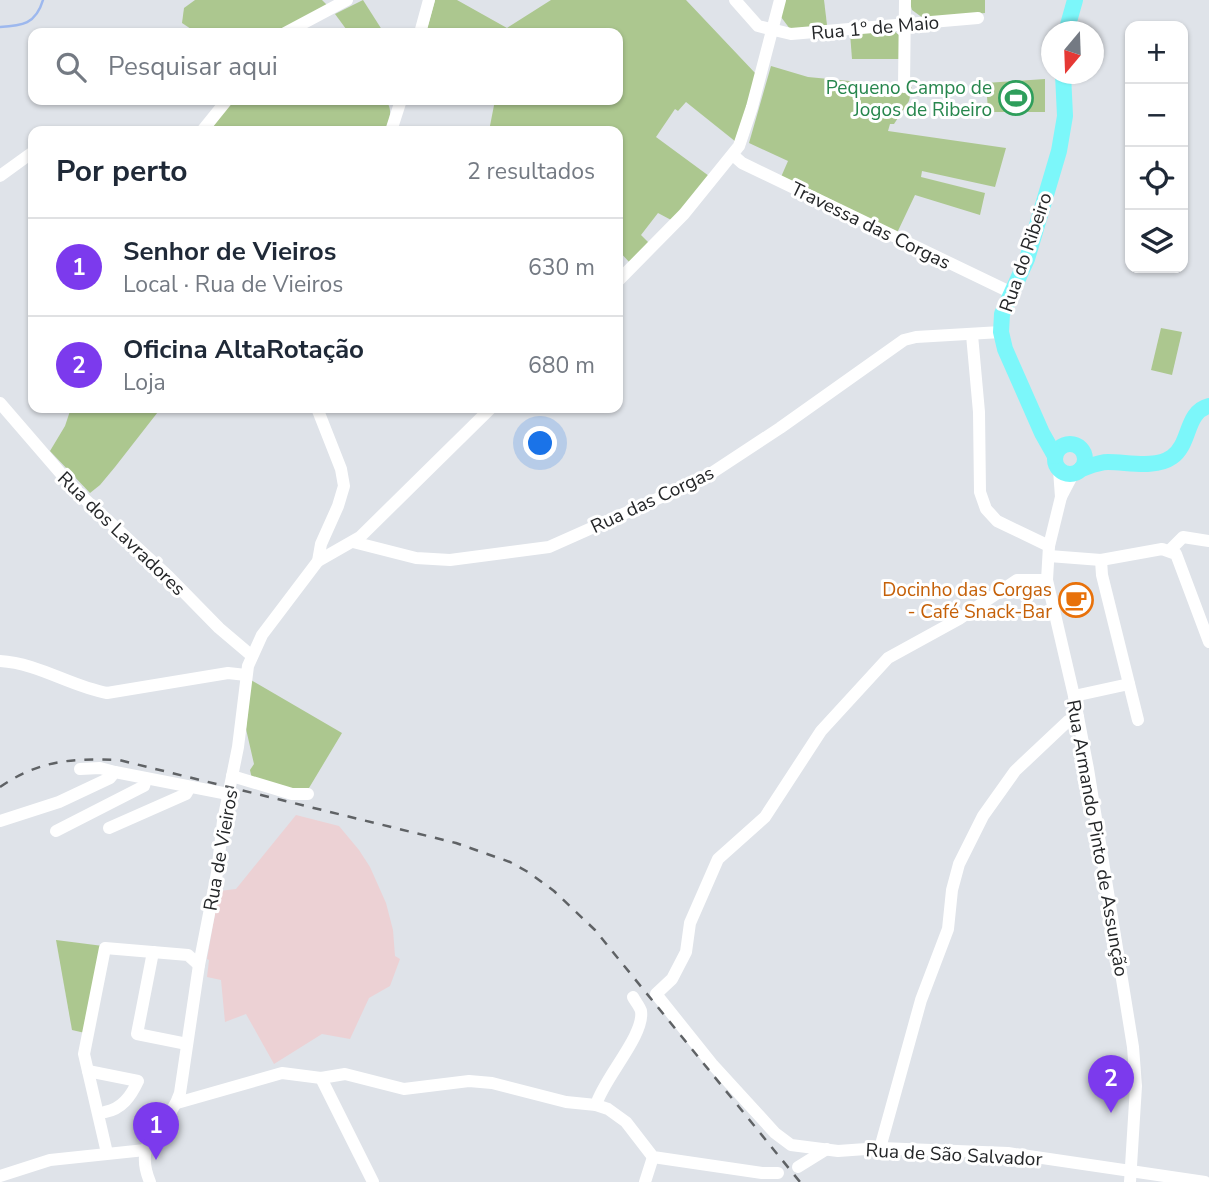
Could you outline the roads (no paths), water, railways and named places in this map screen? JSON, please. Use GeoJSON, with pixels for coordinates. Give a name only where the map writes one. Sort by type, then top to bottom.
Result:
{"type":"FeatureCollection","features":[{"type":"Feature","properties":{"kind":"main road"},"geometry":{"type":"LineString","coordinates":[[1069,21],[1074,0]]}},
{"type":"Feature","properties":{"kind":"main road","name":"Rua do Ribeiro"},"geometry":{"type":"LineString","coordinates":[[1063,84],[1065,116],[1059,151],[1027,259],[1002,314],[1001,332],[1005,349],[1040,425],[1067,467]]}},
{"type":"Feature","properties":{"kind":"main road"},"geometry":{"type":"LineString","coordinates":[[1067,467],[1104,462],[1158,464],[1181,449],[1193,418],[1200,408],[1209,406]]}},
{"type":"Feature","properties":{"kind":"main road"},"geometry":{"type":"LineString","coordinates":[[1040,425],[1104,462]]}},
{"type":"Feature","properties":{"kind":"main road"},"geometry":{"type":"LineString","coordinates":[[1067,467],[1060,448],[1075,447]]}},
{"type":"Feature","properties":{"kind":"main road"},"geometry":{"type":"LineString","coordinates":[[1067,467],[1085,460],[1075,447]]}},
{"type":"Feature","properties":{"kind":"street"},"geometry":{"type":"LineString","coordinates":[[295,28],[347,0]]}},
{"type":"Feature","properties":{"kind":"street"},"geometry":{"type":"LineString","coordinates":[[421,28],[429,0]]}},
{"type":"Feature","properties":{"kind":"street"},"geometry":{"type":"LineString","coordinates":[[735,0],[758,26],[772,30]]}},
{"type":"Feature","properties":{"kind":"street"},"geometry":{"type":"LineString","coordinates":[[623,276],[684,214],[741,143],[780,0]]}},
{"type":"Feature","properties":{"kind":"street"},"geometry":{"type":"LineString","coordinates":[[904,88],[905,0]]}},
{"type":"Feature","properties":{"kind":"street","name":"Rua 1º de Maio"},"geometry":{"type":"LineString","coordinates":[[772,30],[791,34],[978,18]]}},
{"type":"Feature","properties":{"kind":"street"},"geometry":{"type":"LineString","coordinates":[[205,126],[223,105]]}},
{"type":"Feature","properties":{"kind":"street"},"geometry":{"type":"LineString","coordinates":[[393,126],[399,105]]}},
{"type":"Feature","properties":{"kind":"street","name":"Travessa das Corgas"},"geometry":{"type":"LineString","coordinates":[[733,155],[755,169],[1012,293]]}},
{"type":"Feature","properties":{"kind":"street"},"geometry":{"type":"LineString","coordinates":[[0,176],[28,156]]}},
{"type":"Feature","properties":{"kind":"street","name":"Rua das Corgas"},"geometry":{"type":"LineString","coordinates":[[353,542],[416,558],[450,560],[549,547],[704,478],[904,340],[1001,332]]}},
{"type":"Feature","properties":{"kind":"street"},"geometry":{"type":"LineString","coordinates":[[972,335],[980,492],[986,509],[997,521],[1049,551],[1101,560],[1162,549],[1170,550],[1176,554],[1209,642]]}},
{"type":"Feature","properties":{"kind":"street","name":"Rua dos Lavradores"},"geometry":{"type":"LineString","coordinates":[[0,403],[76,491],[168,576],[219,628],[252,656]]}},
{"type":"Feature","properties":{"kind":"street"},"geometry":{"type":"LineString","coordinates":[[317,561],[344,486],[341,469],[319,413]]}},
{"type":"Feature","properties":{"kind":"street"},"geometry":{"type":"LineString","coordinates":[[317,561],[353,542],[420,480],[486,413]]}},
{"type":"Feature","properties":{"kind":"street","name":"Rua Armando Pinto de Assunção"},"geometry":{"type":"LineString","coordinates":[[1067,467],[1049,551],[1047,580],[1078,717],[1135,1066],[1130,1177]]}},
{"type":"Feature","properties":{"kind":"street"},"geometry":{"type":"LineString","coordinates":[[1170,550],[1183,537],[1209,541]]}},
{"type":"Feature","properties":{"kind":"street"},"geometry":{"type":"LineString","coordinates":[[1101,560],[1102,575],[1138,720]]}},
{"type":"Feature","properties":{"kind":"street","name":"Rua de Vieiros"},"geometry":{"type":"LineString","coordinates":[[177,1103],[238,747],[246,675],[262,635],[317,561]]}},
{"type":"Feature","properties":{"kind":"street","name":"Rua de São Salvador"},"geometry":{"type":"LineString","coordinates":[[1047,580],[1017,580],[959,619],[888,658],[821,732],[765,817],[718,859],[690,923],[686,952],[672,979],[656,994],[712,1064],[775,1133],[791,1144],[827,1149],[880,1148],[1008,1153],[1130,1177],[1205,1182]]}},
{"type":"Feature","properties":{"kind":"street"},"geometry":{"type":"LineString","coordinates":[[0,661],[32,666],[95,691],[107,693],[228,673],[246,675]]}},
{"type":"Feature","properties":{"kind":"street"},"geometry":{"type":"LineString","coordinates":[[1074,696],[1129,684]]}},
{"type":"Feature","properties":{"kind":"street"},"geometry":{"type":"LineString","coordinates":[[880,1148],[921,1000],[948,929],[952,890],[959,864],[983,816],[1015,771],[1068,721],[1078,717]]}},
{"type":"Feature","properties":{"kind":"street"},"geometry":{"type":"LineString","coordinates":[[80,769],[100,768],[228,794]]}},
{"type":"Feature","properties":{"kind":"street"},"geometry":{"type":"LineString","coordinates":[[0,821],[58,802],[110,778],[115,772]]}},
{"type":"Feature","properties":{"kind":"street"},"geometry":{"type":"LineString","coordinates":[[232,776],[292,794],[308,794]]}},
{"type":"Feature","properties":{"kind":"street"},"geometry":{"type":"LineString","coordinates":[[56,831],[144,786],[146,779]]}},
{"type":"Feature","properties":{"kind":"street"},"geometry":{"type":"LineString","coordinates":[[109,828],[186,794],[190,787]]}},
{"type":"Feature","properties":{"kind":"street"},"geometry":{"type":"LineString","coordinates":[[107,1153],[84,1054],[105,948],[188,955],[199,965]]}},
{"type":"Feature","properties":{"kind":"street"},"geometry":{"type":"LineString","coordinates":[[153,952],[137,1034],[187,1044]]}},
{"type":"Feature","properties":{"kind":"street"},"geometry":{"type":"LineString","coordinates":[[596,1105],[600,1091],[630,1045],[640,1021],[641,1010],[633,997]]}},
{"type":"Feature","properties":{"kind":"street"},"geometry":{"type":"LineString","coordinates":[[88,1071],[138,1081],[132,1095],[123,1104],[105,1112]]}},
{"type":"Feature","properties":{"kind":"street"},"geometry":{"type":"LineString","coordinates":[[150,1182],[145,1150],[148,1140],[177,1103],[282,1073],[321,1078],[345,1074],[404,1089],[469,1081],[492,1083],[565,1102],[608,1109],[625,1122],[653,1157],[762,1177],[778,1173]]}},
{"type":"Feature","properties":{"kind":"street"},"geometry":{"type":"LineString","coordinates":[[321,1078],[373,1182]]}},
{"type":"Feature","properties":{"kind":"street"},"geometry":{"type":"LineString","coordinates":[[798,1167],[827,1149]]}},
{"type":"Feature","properties":{"kind":"street"},"geometry":{"type":"LineString","coordinates":[[0,1176],[50,1160],[145,1150]]}},
{"type":"Feature","properties":{"kind":"street"},"geometry":{"type":"LineString","coordinates":[[645,1182],[653,1157]]}},
{"type":"Feature","properties":{"kind":"waterway"},"geometry":{"type":"LineString","coordinates":[[0,27],[15,26],[32,19],[43,0]]}},
{"type":"Feature","properties":{"kind":"railway"},"geometry":{"type":"LineString","coordinates":[[0,787],[43,766],[71,761],[119,760],[456,843],[510,862],[554,891],[595,930],[800,1182]]}},
{"type":"Feature","properties":{"kind":"place","name":"Pequeno Campo de Jogos de Ribeiro"},"geometry":{"type":"Point","coordinates":[1016,98]}},
{"type":"Feature","properties":{"kind":"place","name":"Docinho das Corgas - Café Snack-Bar"},"geometry":{"type":"Point","coordinates":[1076,600]}},
{"type":"Feature","properties":{"kind":"place","name":"Oficina AltaRotação"},"geometry":{"type":"Point","coordinates":[1111,1113]}},
{"type":"Feature","properties":{"kind":"place","name":"Senhor de Vieiros"},"geometry":{"type":"Point","coordinates":[156,1160]}}]}
